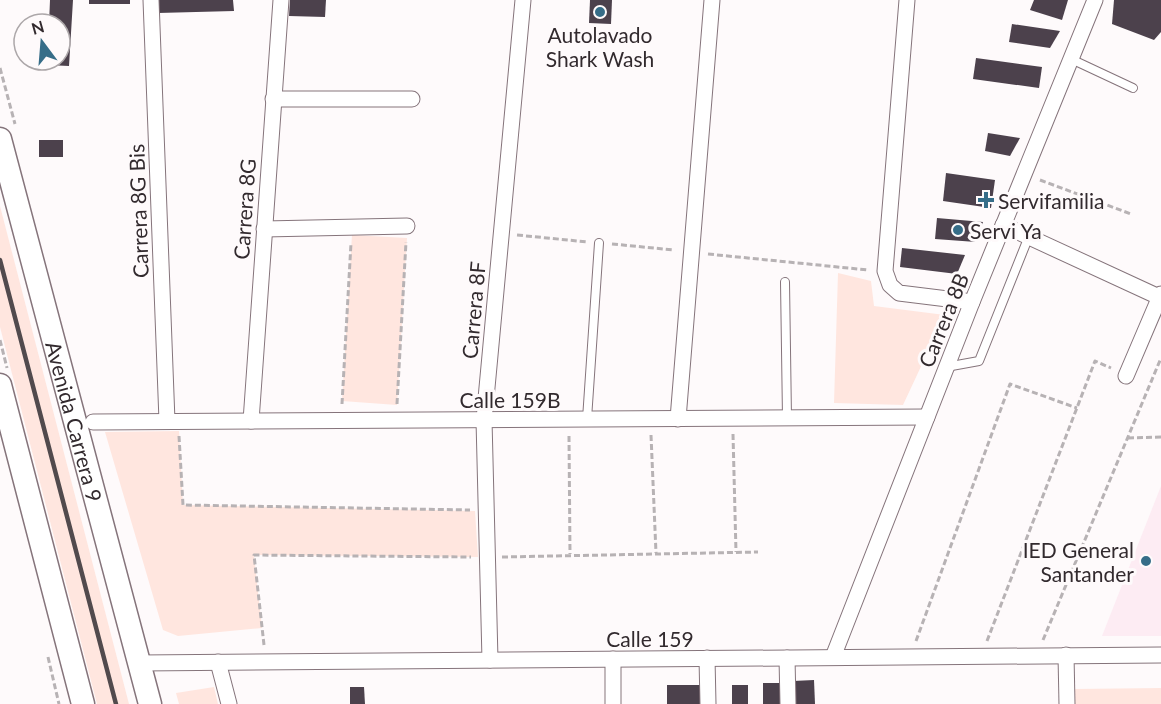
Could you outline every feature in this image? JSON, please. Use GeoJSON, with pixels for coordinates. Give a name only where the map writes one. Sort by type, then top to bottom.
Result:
{"type":"FeatureCollection","features":[{"type":"Feature","properties":{"kind":"main road","name":"Avenida Carrera 9"},"geometry":{"type":"LineString","coordinates":[[0,139],[73,422],[150,704]]}},
{"type":"Feature","properties":{"kind":"main road"},"geometry":{"type":"LineString","coordinates":[[0,385],[83,704]]}},
{"type":"Feature","properties":{"kind":"street","name":"Carrera 8G Bis"},"geometry":{"type":"LineString","coordinates":[[151,0],[173,421]]}},
{"type":"Feature","properties":{"kind":"street","name":"Carrera 8G"},"geometry":{"type":"LineString","coordinates":[[251,421],[281,0]]}},
{"type":"Feature","properties":{"kind":"street","name":"Carrera 8F"},"geometry":{"type":"LineString","coordinates":[[490,660],[484,420],[523,0]]}},
{"type":"Feature","properties":{"kind":"street"},"geometry":{"type":"LineString","coordinates":[[678,419],[712,0]]}},
{"type":"Feature","properties":{"kind":"street"},"geometry":{"type":"LineString","coordinates":[[907,0],[885,271],[890,285],[899,293],[972,302]]}},
{"type":"Feature","properties":{"kind":"street","name":"Carrera 8B"},"geometry":{"type":"LineString","coordinates":[[833,657],[946,366],[1095,0]]}},
{"type":"Feature","properties":{"kind":"street"},"geometry":{"type":"LineString","coordinates":[[273,99],[412,99]]}},
{"type":"Feature","properties":{"kind":"street"},"geometry":{"type":"LineString","coordinates":[[1003,225],[1160,296],[1126,376]]}},
{"type":"Feature","properties":{"kind":"street"},"geometry":{"type":"LineString","coordinates":[[264,229],[407,226]]}},
{"type":"Feature","properties":{"kind":"street","name":"Calle 159B"},"geometry":{"type":"LineString","coordinates":[[93,422],[927,417]]}},
{"type":"Feature","properties":{"kind":"street"},"geometry":{"type":"LineString","coordinates":[[1066,655],[1067,704]]}},
{"type":"Feature","properties":{"kind":"street","name":"Calle 159"},"geometry":{"type":"LineString","coordinates":[[140,663],[1161,655]]}},
{"type":"Feature","properties":{"kind":"street"},"geometry":{"type":"LineString","coordinates":[[707,658],[708,704]]}},
{"type":"Feature","properties":{"kind":"street"},"geometry":{"type":"LineString","coordinates":[[788,658],[788,704]]}},
{"type":"Feature","properties":{"kind":"street"},"geometry":{"type":"LineString","coordinates":[[613,659],[613,704]]}},
{"type":"Feature","properties":{"kind":"street"},"geometry":{"type":"LineString","coordinates":[[218,662],[229,704]]}},
{"type":"Feature","properties":{"kind":"lane"},"geometry":{"type":"LineString","coordinates":[[1071,59],[1133,88]]}},
{"type":"Feature","properties":{"kind":"lane"},"geometry":{"type":"LineString","coordinates":[[946,366],[979,362],[1029,236]]}},
{"type":"Feature","properties":{"kind":"lane"},"geometry":{"type":"LineString","coordinates":[[587,419],[600,243]]}},
{"type":"Feature","properties":{"kind":"lane"},"geometry":{"type":"LineString","coordinates":[[785,282],[787,418]]}},
{"type":"Feature","properties":{"kind":"path"},"geometry":{"type":"LineString","coordinates":[[1024,174],[1131,214]]}},
{"type":"Feature","properties":{"kind":"path"},"geometry":{"type":"LineString","coordinates":[[396,420],[407,226]]}},
{"type":"Feature","properties":{"kind":"path"},"geometry":{"type":"LineString","coordinates":[[341,421],[352,227]]}},
{"type":"Feature","properties":{"kind":"path"},"geometry":{"type":"LineString","coordinates":[[1037,656],[1161,358]]}},
{"type":"Feature","properties":{"kind":"path"},"geometry":{"type":"LineString","coordinates":[[981,656],[1095,361]]}},
{"type":"Feature","properties":{"kind":"path"},"geometry":{"type":"LineString","coordinates":[[910,657],[1010,384],[1077,408]]}},
{"type":"Feature","properties":{"kind":"path"},"geometry":{"type":"LineString","coordinates":[[733,418],[736,552]]}},
{"type":"Feature","properties":{"kind":"path"},"geometry":{"type":"LineString","coordinates":[[569,419],[570,554]]}},
{"type":"Feature","properties":{"kind":"path"},"geometry":{"type":"LineString","coordinates":[[651,419],[656,553]]}},
{"type":"Feature","properties":{"kind":"path"},"geometry":{"type":"LineString","coordinates":[[173,421],[183,506],[487,510]]}},
{"type":"Feature","properties":{"kind":"path"},"geometry":{"type":"LineString","coordinates":[[1128,438],[1161,436]]}},
{"type":"Feature","properties":{"kind":"path"},"geometry":{"type":"LineString","coordinates":[[266,662],[254,555],[488,558],[570,554],[758,552]]}},
{"type":"Feature","properties":{"kind":"shaded area"},"geometry":{"type":"Polygon","coordinates":[[[0,206],[129,704],[97,704],[0,327],[0,206]]]}},
{"type":"Feature","properties":{"kind":"shaded area"},"geometry":{"type":"Polygon","coordinates":[[[352,235],[407,238],[397,405],[342,401],[352,235]]]}},
{"type":"Feature","properties":{"kind":"shaded area"},"geometry":{"type":"Polygon","coordinates":[[[838,273],[871,281],[874,306],[945,315],[903,405],[834,403],[838,273]]]}},
{"type":"Feature","properties":{"kind":"shaded area"},"geometry":{"type":"Polygon","coordinates":[[[179,431],[183,505],[475,511],[478,557],[254,555],[262,628],[178,636],[163,630],[105,432],[179,431]]]}},
{"type":"Feature","properties":{"kind":"shaded area","name":"IED General Santander"},"geometry":{"type":"Polygon","coordinates":[[[1161,486],[1161,636],[1102,636],[1161,486]]]}},
{"type":"Feature","properties":{"kind":"shaded area"},"geometry":{"type":"Polygon","coordinates":[[[214,687],[218,704],[179,704],[176,693],[214,687]]]}},
{"type":"Feature","properties":{"kind":"shaded area"},"geometry":{"type":"Polygon","coordinates":[[[1161,688],[1161,704],[1074,704],[1074,689],[1161,688]]]}},
{"type":"Feature","properties":{"kind":"building"},"geometry":{"type":"Polygon","coordinates":[[[50,0],[73,0],[72,16],[72,12],[50,12],[50,0]]]}},
{"type":"Feature","properties":{"kind":"building"},"geometry":{"type":"Polygon","coordinates":[[[89,0],[130,0],[130,4],[89,4],[89,0]]]}},
{"type":"Feature","properties":{"kind":"building"},"geometry":{"type":"Polygon","coordinates":[[[157,0],[233,0],[234,11],[158,13],[157,0]]]}},
{"type":"Feature","properties":{"kind":"building"},"geometry":{"type":"Polygon","coordinates":[[[290,0],[326,0],[325,17],[289,16],[290,0]]]}},
{"type":"Feature","properties":{"kind":"building","name":"Autolavado Shark Wash"},"geometry":{"type":"Polygon","coordinates":[[[590,0],[612,0],[611,24],[589,23],[590,0]]]}},
{"type":"Feature","properties":{"kind":"building"},"geometry":{"type":"Polygon","coordinates":[[[1034,0],[1068,0],[1062,20],[1030,10],[1034,0]]]}},
{"type":"Feature","properties":{"kind":"building"},"geometry":{"type":"Polygon","coordinates":[[[1114,0],[1161,0],[1161,32],[1154,40],[1112,24],[1114,0]]]}},
{"type":"Feature","properties":{"kind":"building"},"geometry":{"type":"Polygon","coordinates":[[[1012,24],[1060,31],[1050,48],[1009,42],[1012,24]]]}},
{"type":"Feature","properties":{"kind":"building"},"geometry":{"type":"Polygon","coordinates":[[[976,58],[1042,67],[1039,88],[973,79],[976,58]]]}},
{"type":"Feature","properties":{"kind":"building"},"geometry":{"type":"Polygon","coordinates":[[[988,133],[1020,138],[1010,156],[985,151],[988,133]]]}},
{"type":"Feature","properties":{"kind":"building"},"geometry":{"type":"Polygon","coordinates":[[[39,140],[63,140],[63,157],[39,157],[39,140]]]}},
{"type":"Feature","properties":{"kind":"building"},"geometry":{"type":"Polygon","coordinates":[[[946,173],[995,180],[991,208],[943,201],[946,173]]]}},
{"type":"Feature","properties":{"kind":"building","name":"Servi Ya"},"geometry":{"type":"Polygon","coordinates":[[[937,218],[983,222],[976,242],[935,239],[937,218]]]}},
{"type":"Feature","properties":{"kind":"building"},"geometry":{"type":"Polygon","coordinates":[[[902,248],[965,255],[957,274],[900,267],[902,248]]]}},
{"type":"Feature","properties":{"kind":"building"},"geometry":{"type":"Polygon","coordinates":[[[814,680],[815,704],[794,704],[793,681],[814,680]]]}},
{"type":"Feature","properties":{"kind":"building"},"geometry":{"type":"Polygon","coordinates":[[[763,683],[782,683],[782,704],[763,704],[763,683]]]}},
{"type":"Feature","properties":{"kind":"building"},"geometry":{"type":"Polygon","coordinates":[[[667,685],[700,685],[700,704],[667,704],[667,685]]]}},
{"type":"Feature","properties":{"kind":"building"},"geometry":{"type":"Polygon","coordinates":[[[732,685],[748,685],[748,704],[732,704],[732,685]]]}},
{"type":"Feature","properties":{"kind":"building"},"geometry":{"type":"Polygon","coordinates":[[[350,687],[364,687],[365,704],[350,704],[350,687]]]}},
{"type":"Feature","properties":{"kind":"railway"},"geometry":{"type":"LineString","coordinates":[[0,260],[116,704]]}},
{"type":"Feature","properties":{"kind":"place","name":"Autolavado Shark Wash"},"geometry":{"type":"Point","coordinates":[600,12]}},
{"type":"Feature","properties":{"kind":"place","name":"Servifamilia"},"geometry":{"type":"Point","coordinates":[986,200]}},
{"type":"Feature","properties":{"kind":"place","name":"Servi Ya"},"geometry":{"type":"Point","coordinates":[958,230]}},
{"type":"Feature","properties":{"kind":"place","name":"IED General Santander"},"geometry":{"type":"Point","coordinates":[1146,561]}}]}
